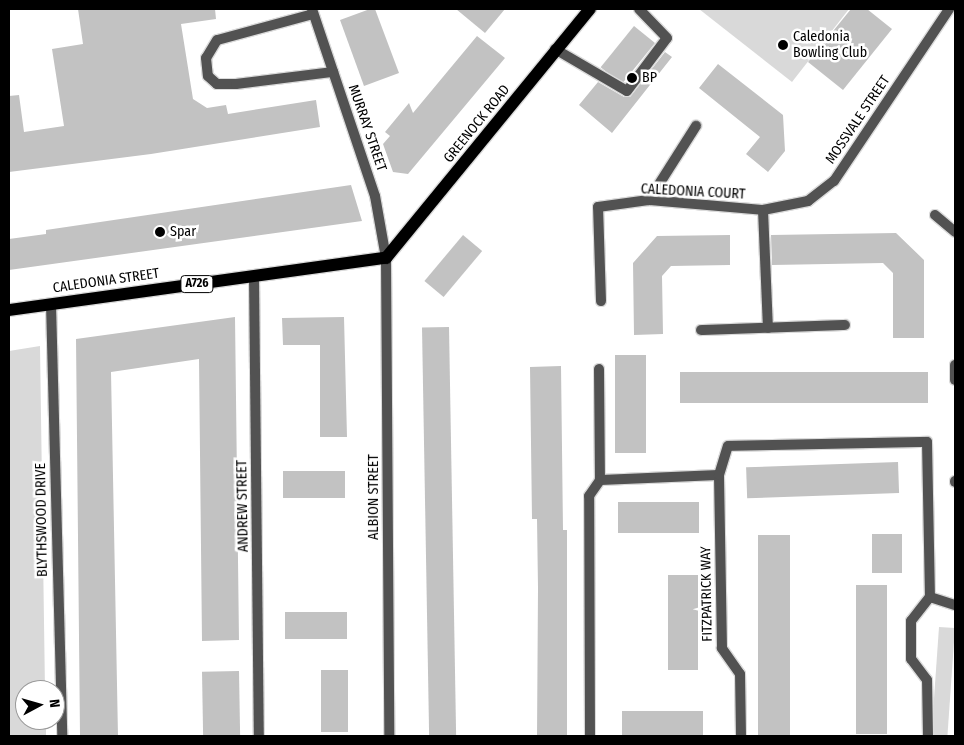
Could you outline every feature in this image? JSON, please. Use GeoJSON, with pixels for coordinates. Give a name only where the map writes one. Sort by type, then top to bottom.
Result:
{"type":"FeatureCollection","features":[{"type":"Feature","properties":{"kind":"main road","name":"GREENOCK ROAD"},"geometry":{"type":"LineString","coordinates":[[386,258],[590,9]]}},
{"type":"Feature","properties":{"kind":"main road","name":"CALEDONIA STREET"},"geometry":{"type":"LineString","coordinates":[[9,310],[386,258]]}},
{"type":"Feature","properties":{"kind":"street"},"geometry":{"type":"LineString","coordinates":[[555,50],[627,91],[667,38],[639,9]]}},
{"type":"Feature","properties":{"kind":"street","name":"MOSSVALE STREET"},"geometry":{"type":"LineString","coordinates":[[763,210],[808,201],[834,181],[949,9]]}},
{"type":"Feature","properties":{"kind":"street"},"geometry":{"type":"LineString","coordinates":[[313,11],[217,40],[206,58],[208,76],[217,84],[236,84],[333,72]]}},
{"type":"Feature","properties":{"kind":"street","name":"MURRAY STREET"},"geometry":{"type":"LineString","coordinates":[[313,11],[375,196],[386,258]]}},
{"type":"Feature","properties":{"kind":"street"},"geometry":{"type":"LineString","coordinates":[[649,200],[696,126]]}},
{"type":"Feature","properties":{"kind":"street","name":"CALEDONIA COURT"},"geometry":{"type":"LineString","coordinates":[[601,301],[598,207],[649,200],[763,210],[768,328]]}},
{"type":"Feature","properties":{"kind":"street"},"geometry":{"type":"LineString","coordinates":[[935,215],[955,232]]}},
{"type":"Feature","properties":{"kind":"street","name":"ALBION STREET"},"geometry":{"type":"LineString","coordinates":[[386,258],[389,736]]}},
{"type":"Feature","properties":{"kind":"street","name":"ANDREW STREET"},"geometry":{"type":"LineString","coordinates":[[254,276],[259,736]]}},
{"type":"Feature","properties":{"kind":"street","name":"BLYTHSWOOD DRIVE"},"geometry":{"type":"LineString","coordinates":[[51,304],[62,736]]}},
{"type":"Feature","properties":{"kind":"street"},"geometry":{"type":"LineString","coordinates":[[701,330],[845,325]]}},
{"type":"Feature","properties":{"kind":"street"},"geometry":{"type":"LineString","coordinates":[[955,365],[955,380]]}},
{"type":"Feature","properties":{"kind":"street"},"geometry":{"type":"LineString","coordinates":[[590,736],[589,496],[600,480],[599,369]]}},
{"type":"Feature","properties":{"kind":"street","name":"FITZPATRICK WAY"},"geometry":{"type":"LineString","coordinates":[[741,736],[740,674],[722,648],[719,475],[728,446],[927,442],[930,598]]}},
{"type":"Feature","properties":{"kind":"street"},"geometry":{"type":"LineString","coordinates":[[600,480],[719,475]]}},
{"type":"Feature","properties":{"kind":"street"},"geometry":{"type":"LineString","coordinates":[[928,736],[928,680],[910,659],[911,621],[930,598],[955,606]]}},
{"type":"Feature","properties":{"kind":"shaded area","name":"Caledonia Bowling Club"},"geometry":{"type":"Polygon","coordinates":[[[699,9],[849,9],[792,82],[699,9]]]}},
{"type":"Feature","properties":{"kind":"shaded area"},"geometry":{"type":"Polygon","coordinates":[[[40,346],[45,680],[15,680],[15,730],[46,730],[46,736],[9,736],[9,351],[40,346]]]}},
{"type":"Feature","properties":{"kind":"shaded area"},"geometry":{"type":"Polygon","coordinates":[[[939,627],[955,628],[947,736],[931,736],[939,627]]]}},
{"type":"Feature","properties":{"kind":"building"},"geometry":{"type":"Polygon","coordinates":[[[78,9],[215,9],[216,19],[181,24],[193,99],[207,108],[226,105],[228,114],[316,100],[320,127],[151,154],[9,172],[9,96],[19,95],[24,132],[64,126],[52,49],[83,44],[78,9]]]}},
{"type":"Feature","properties":{"kind":"building"},"geometry":{"type":"Polygon","coordinates":[[[375,9],[399,73],[364,86],[340,20],[375,9]]]}},
{"type":"Feature","properties":{"kind":"building"},"geometry":{"type":"Polygon","coordinates":[[[456,9],[505,9],[485,33],[456,9]]]}},
{"type":"Feature","properties":{"kind":"building"},"geometry":{"type":"Polygon","coordinates":[[[851,9],[867,9],[892,29],[843,90],[808,62],[851,9]]]}},
{"type":"Feature","properties":{"kind":"building"},"geometry":{"type":"Polygon","coordinates":[[[634,26],[655,43],[622,84],[601,67],[634,26]]]}},
{"type":"Feature","properties":{"kind":"building"},"geometry":{"type":"Polygon","coordinates":[[[477,36],[505,58],[408,174],[393,172],[383,144],[390,136],[385,132],[409,103],[413,113],[477,36]]]}},
{"type":"Feature","properties":{"kind":"building"},"geometry":{"type":"Polygon","coordinates":[[[665,52],[672,57],[612,133],[579,105],[598,82],[624,97],[630,97],[665,52]]]}},
{"type":"Feature","properties":{"kind":"building"},"geometry":{"type":"Polygon","coordinates":[[[718,64],[783,115],[785,151],[768,172],[746,154],[760,137],[699,88],[718,64]]]}},
{"type":"Feature","properties":{"kind":"building"},"geometry":{"type":"Polygon","coordinates":[[[351,185],[362,221],[9,270],[9,239],[46,234],[46,230],[351,185]]]}},
{"type":"Feature","properties":{"kind":"building"},"geometry":{"type":"Polygon","coordinates":[[[896,233],[924,260],[924,338],[893,338],[893,273],[883,263],[772,265],[771,235],[896,233]]]}},
{"type":"Feature","properties":{"kind":"building"},"geometry":{"type":"Polygon","coordinates":[[[463,235],[482,251],[444,297],[424,281],[463,235]]]}},
{"type":"Feature","properties":{"kind":"building"},"geometry":{"type":"Polygon","coordinates":[[[730,235],[730,265],[671,266],[662,276],[663,334],[634,335],[633,263],[657,236],[730,235]]]}},
{"type":"Feature","properties":{"kind":"building"},"geometry":{"type":"Polygon","coordinates":[[[235,317],[239,640],[202,641],[199,359],[111,372],[118,736],[80,736],[76,339],[235,317]]]}},
{"type":"Feature","properties":{"kind":"building"},"geometry":{"type":"Polygon","coordinates":[[[344,317],[347,437],[320,437],[320,345],[283,345],[282,318],[344,317]]]}},
{"type":"Feature","properties":{"kind":"building"},"geometry":{"type":"Polygon","coordinates":[[[422,327],[449,327],[456,736],[429,736],[422,327]]]}},
{"type":"Feature","properties":{"kind":"building"},"geometry":{"type":"Polygon","coordinates":[[[615,355],[646,355],[646,453],[615,453],[615,355]]]}},
{"type":"Feature","properties":{"kind":"building"},"geometry":{"type":"Polygon","coordinates":[[[561,366],[563,530],[567,530],[567,736],[537,736],[537,519],[532,519],[530,367],[561,366]]]}},
{"type":"Feature","properties":{"kind":"building"},"geometry":{"type":"Polygon","coordinates":[[[680,372],[928,372],[928,403],[680,403],[680,372]]]}},
{"type":"Feature","properties":{"kind":"building"},"geometry":{"type":"Polygon","coordinates":[[[898,462],[899,493],[747,498],[746,467],[898,462]]]}},
{"type":"Feature","properties":{"kind":"building"},"geometry":{"type":"Polygon","coordinates":[[[283,471],[345,471],[345,498],[283,498],[283,471]]]}},
{"type":"Feature","properties":{"kind":"building"},"geometry":{"type":"Polygon","coordinates":[[[618,502],[699,502],[699,533],[618,533],[618,502]]]}},
{"type":"Feature","properties":{"kind":"building"},"geometry":{"type":"Polygon","coordinates":[[[872,534],[902,534],[902,573],[872,573],[872,534]]]}},
{"type":"Feature","properties":{"kind":"building"},"geometry":{"type":"Polygon","coordinates":[[[758,535],[790,535],[790,736],[758,736],[758,535]]]}},
{"type":"Feature","properties":{"kind":"building"},"geometry":{"type":"Polygon","coordinates":[[[668,575],[698,575],[698,670],[668,670],[668,575]]]}},
{"type":"Feature","properties":{"kind":"building"},"geometry":{"type":"Polygon","coordinates":[[[856,585],[887,585],[887,734],[856,734],[856,585]]]}},
{"type":"Feature","properties":{"kind":"building"},"geometry":{"type":"Polygon","coordinates":[[[285,612],[347,612],[347,639],[285,639],[285,612]]]}},
{"type":"Feature","properties":{"kind":"building"},"geometry":{"type":"Polygon","coordinates":[[[321,670],[348,670],[348,732],[321,732],[321,670]]]}},
{"type":"Feature","properties":{"kind":"building"},"geometry":{"type":"Polygon","coordinates":[[[239,671],[240,736],[203,736],[202,672],[239,671]]]}},
{"type":"Feature","properties":{"kind":"building"},"geometry":{"type":"Polygon","coordinates":[[[622,711],[703,711],[703,736],[622,736],[622,711]]]}},
{"type":"Feature","properties":{"kind":"place","name":"Caledonia Bowling Club"},"geometry":{"type":"Point","coordinates":[783,45]}},
{"type":"Feature","properties":{"kind":"place","name":"BP"},"geometry":{"type":"Point","coordinates":[632,78]}},
{"type":"Feature","properties":{"kind":"place","name":"Spar"},"geometry":{"type":"Point","coordinates":[160,232]}}]}
